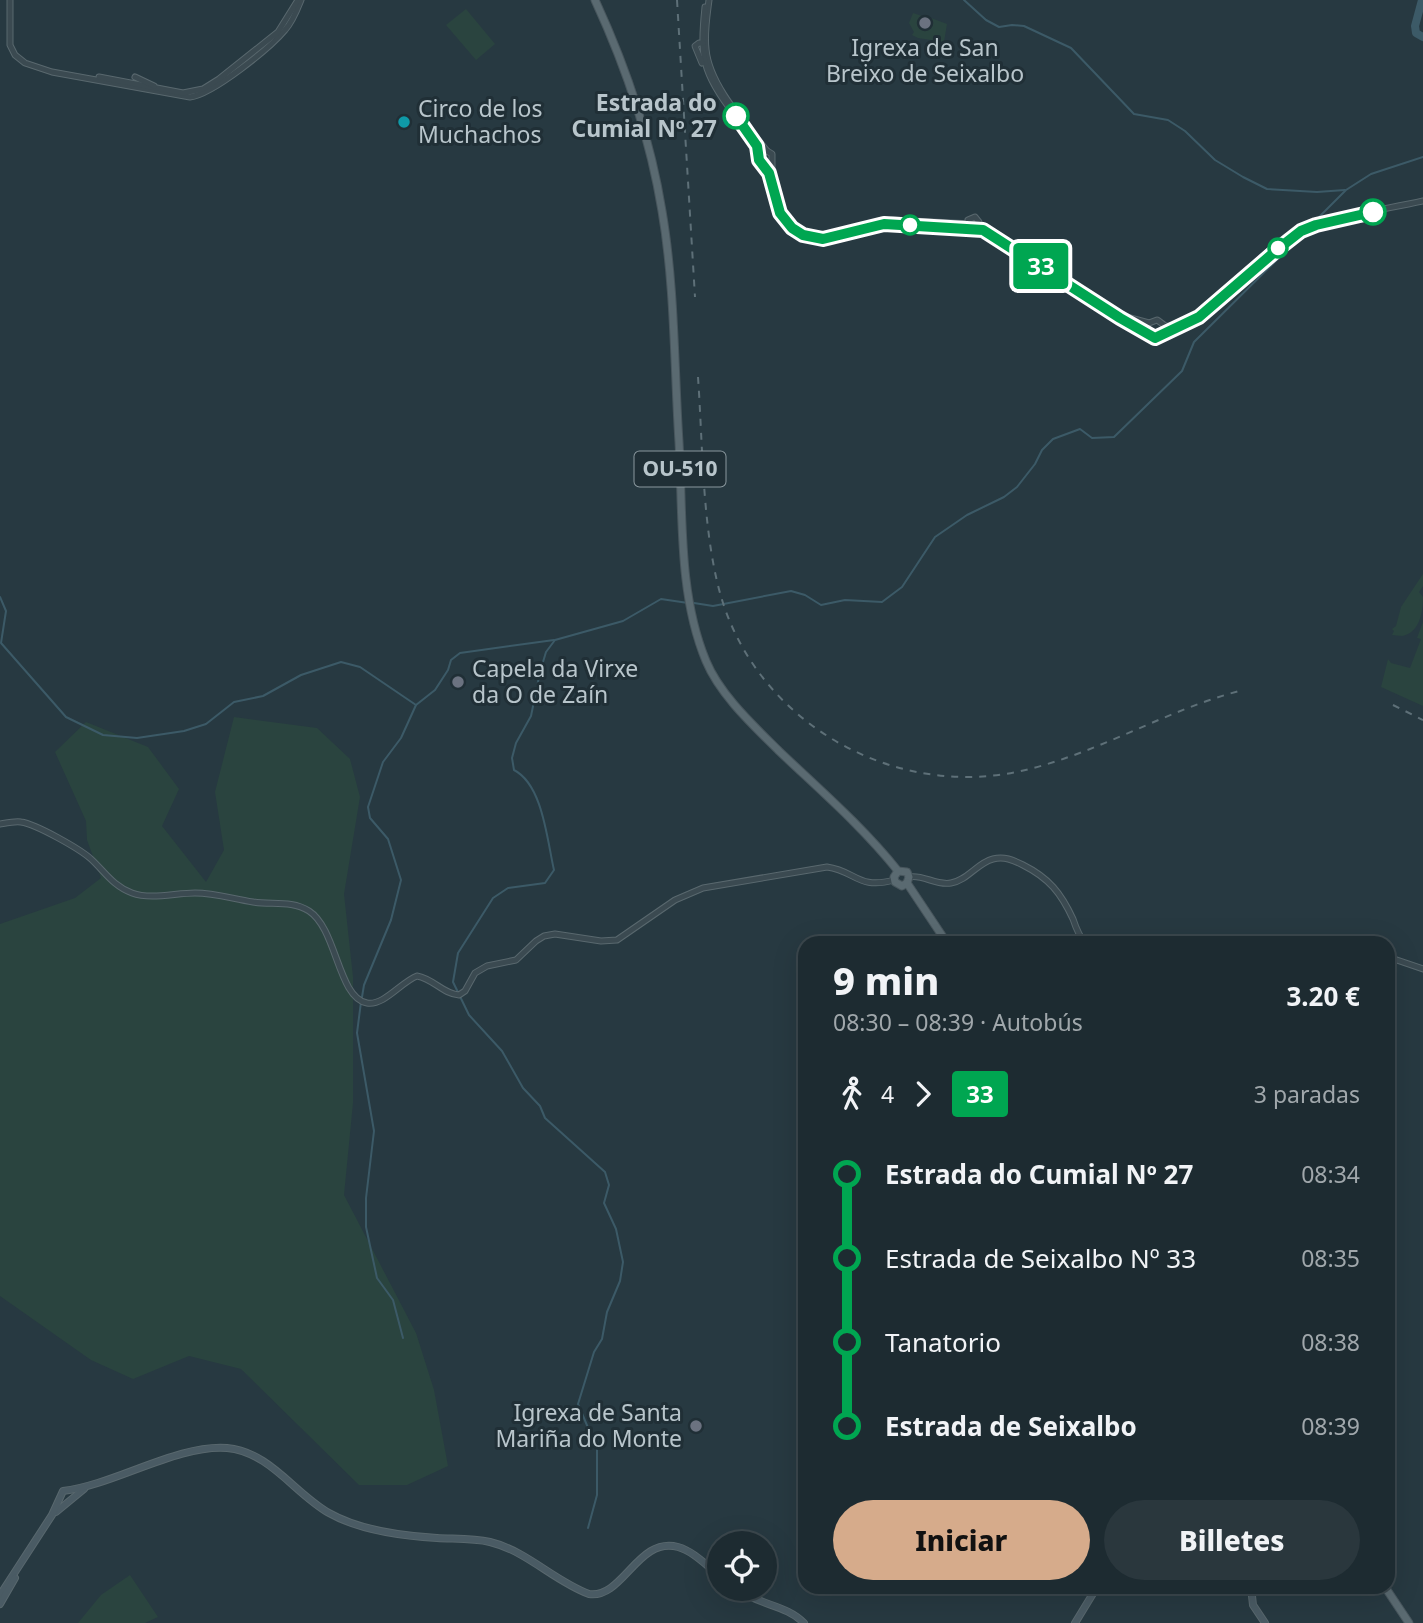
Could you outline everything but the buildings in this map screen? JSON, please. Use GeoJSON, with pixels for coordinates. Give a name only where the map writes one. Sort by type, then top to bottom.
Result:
{"type":"FeatureCollection","features":[{"type":"Feature","properties":{"kind":"main road","name":"OU-510"},"geometry":{"type":"LineString","coordinates":[[595,0],[637,106],[662,212],[670,270],[689,605],[707,663],[740,713],[872,838],[898,871],[904,870],[943,936]]}},
{"type":"Feature","properties":{"kind":"main road"},"geometry":{"type":"LineString","coordinates":[[898,871],[894,880],[900,886],[908,880]]}},
{"type":"Feature","properties":{"kind":"main road"},"geometry":{"type":"LineString","coordinates":[[0,1595],[63,1501],[62,1493],[70,1494],[189,1452],[208,1448],[247,1452],[262,1460],[323,1510],[342,1520],[396,1534],[479,1540],[497,1544],[531,1560],[578,1589],[594,1595],[609,1590],[640,1558],[666,1546],[687,1550],[707,1566]]}},
{"type":"Feature","properties":{"kind":"main road"},"geometry":{"type":"LineString","coordinates":[[63,1501],[70,1502],[70,1494]]}},
{"type":"Feature","properties":{"kind":"main road"},"geometry":{"type":"LineString","coordinates":[[0,1604],[63,1501]]}},
{"type":"Feature","properties":{"kind":"main road"},"geometry":{"type":"LineString","coordinates":[[1075,1623],[1093,1594]]}},
{"type":"Feature","properties":{"kind":"main road"},"geometry":{"type":"LineString","coordinates":[[1252,1594],[1253,1605],[1265,1623]]}},
{"type":"Feature","properties":{"kind":"main road"},"geometry":{"type":"LineString","coordinates":[[1390,1594],[1409,1623]]}},
{"type":"Feature","properties":{"kind":"main road"},"geometry":{"type":"LineString","coordinates":[[758,1601],[784,1606],[795,1612],[804,1622]]}},
{"type":"Feature","properties":{"kind":"street"},"geometry":{"type":"LineString","coordinates":[[12,0],[9,38],[13,52],[20,60],[33,67],[77,76],[133,81],[154,89],[196,96],[210,88],[278,32]]}},
{"type":"Feature","properties":{"kind":"street"},"geometry":{"type":"LineString","coordinates":[[12,0],[12,42],[17,53],[26,60]]}},
{"type":"Feature","properties":{"kind":"street"},"geometry":{"type":"LineString","coordinates":[[265,48],[300,0]]}},
{"type":"Feature","properties":{"kind":"street"},"geometry":{"type":"LineString","coordinates":[[229,71],[265,48],[287,28],[300,0]]}},
{"type":"Feature","properties":{"kind":"street"},"geometry":{"type":"LineString","coordinates":[[707,0],[706,50],[716,83]]}},
{"type":"Feature","properties":{"kind":"street"},"geometry":{"type":"LineString","coordinates":[[703,42],[707,0]]}},
{"type":"Feature","properties":{"kind":"street"},"geometry":{"type":"LineString","coordinates":[[707,24],[701,52],[706,69],[718,92],[754,139],[760,154],[759,160],[769,173],[780,213],[792,228],[803,235],[823,239],[911,221]]}},
{"type":"Feature","properties":{"kind":"street"},"geometry":{"type":"LineString","coordinates":[[13,52],[26,60],[77,76],[90,76]]}},
{"type":"Feature","properties":{"kind":"street"},"geometry":{"type":"LineString","coordinates":[[701,52],[716,83],[772,154],[782,210],[792,224],[804,232],[822,235],[881,221],[974,226],[995,233],[1119,314],[1131,320],[1149,323],[1157,320],[1163,329]]}},
{"type":"Feature","properties":{"kind":"street"},"geometry":{"type":"LineString","coordinates":[[64,71],[183,96],[196,96],[210,90],[254,56]]}},
{"type":"Feature","properties":{"kind":"street"},"geometry":{"type":"LineString","coordinates":[[169,91],[195,92],[214,83]]}},
{"type":"Feature","properties":{"kind":"street"},"geometry":{"type":"LineString","coordinates":[[760,154],[767,151]]}},
{"type":"Feature","properties":{"kind":"street"},"geometry":{"type":"LineString","coordinates":[[763,165],[772,162]]}},
{"type":"Feature","properties":{"kind":"street"},"geometry":{"type":"LineString","coordinates":[[888,224],[974,226],[1155,338],[1163,329],[1190,323],[1199,317],[1301,231],[1316,225],[1423,201]]}},
{"type":"Feature","properties":{"kind":"street"},"geometry":{"type":"LineString","coordinates":[[1148,332],[1149,323]]}},
{"type":"Feature","properties":{"kind":"street"},"geometry":{"type":"LineString","coordinates":[[0,824],[21,822],[33,826],[89,858],[109,880],[138,895],[210,894],[254,902],[289,904],[308,911],[325,928],[349,989],[367,1003],[384,999],[398,986],[418,976],[459,995],[475,973],[486,966],[516,960],[544,936],[555,934],[601,941],[617,940],[675,900],[703,888],[827,867],[836,868],[855,879],[872,884],[894,880]]}},
{"type":"Feature","properties":{"kind":"street"},"geometry":{"type":"LineString","coordinates":[[908,880],[916,876],[935,883],[950,883],[960,880],[989,860],[1011,859],[1051,883],[1082,936]]}},
{"type":"Feature","properties":{"kind":"street"},"geometry":{"type":"LineString","coordinates":[[1395,959],[1423,969]]}},
{"type":"Feature","properties":{"kind":"green space"},"geometry":{"type":"Polygon","coordinates":[[[466,9],[495,44],[476,60],[446,25],[466,9]]]}},
{"type":"Feature","properties":{"kind":"green space"},"geometry":{"type":"Polygon","coordinates":[[[913,13],[922,16],[919,28],[926,30],[927,26],[930,26],[931,18],[947,24],[944,42],[912,35],[914,32],[909,23],[913,13]]]}},
{"type":"Feature","properties":{"kind":"green space"},"geometry":{"type":"Polygon","coordinates":[[[1423,574],[1423,586],[1419,592],[1423,597],[1422,609],[1417,626],[1408,634],[1392,635],[1401,607],[1423,574]]]}},
{"type":"Feature","properties":{"kind":"green space"},"geometry":{"type":"Polygon","coordinates":[[[1423,622],[1423,706],[1381,687],[1388,659],[1391,663],[1410,668],[1421,639],[1417,638],[1423,622]]]}},
{"type":"Feature","properties":{"kind":"green space"},"geometry":{"type":"Polygon","coordinates":[[[234,717],[317,728],[350,759],[360,797],[344,894],[353,977],[353,1103],[344,1195],[416,1333],[434,1390],[448,1466],[407,1485],[359,1485],[241,1369],[189,1356],[133,1379],[91,1360],[0,1296],[0,924],[75,898],[101,878],[87,840],[86,821],[55,752],[86,722],[148,747],[179,789],[162,826],[206,882],[224,850],[215,792],[234,717]]]}},
{"type":"Feature","properties":{"kind":"green space"},"geometry":{"type":"Polygon","coordinates":[[[130,1575],[158,1617],[145,1623],[78,1623],[101,1595],[130,1575]]]}},
{"type":"Feature","properties":{"kind":"waterway"},"geometry":{"type":"LineString","coordinates":[[964,0],[986,20],[999,27],[1024,26],[1071,48],[1134,114],[1168,120],[1185,131],[1215,160],[1267,189],[1317,192],[1345,190]]}},
{"type":"Feature","properties":{"kind":"waterway"},"geometry":{"type":"LineString","coordinates":[[1422,0],[1415,26],[1416,33],[1423,37]]}},
{"type":"Feature","properties":{"kind":"waterway"},"geometry":{"type":"LineString","coordinates":[[1310,226],[1346,190],[1371,174],[1423,157]]}},
{"type":"Feature","properties":{"kind":"waterway"},"geometry":{"type":"LineString","coordinates":[[694,603],[713,606],[791,591],[805,595],[821,605],[845,600],[882,602],[902,587],[935,537],[967,515],[1004,497],[1017,487],[1042,450],[1053,439],[1080,429],[1092,438],[1114,437],[1182,371],[1194,342],[1304,233]]}},
{"type":"Feature","properties":{"kind":"waterway"},"geometry":{"type":"LineString","coordinates":[[0,597],[6,611],[1,643],[66,717],[103,735],[137,738],[184,731],[206,724],[234,702],[263,696],[301,675],[341,662],[360,667],[416,705]]}},
{"type":"Feature","properties":{"kind":"waterway"},"geometry":{"type":"LineString","coordinates":[[588,1528],[597,1495],[597,1449],[578,1404],[594,1352],[602,1339],[607,1312],[620,1281],[623,1262],[616,1229],[604,1203],[609,1185],[605,1172],[545,1118],[540,1106],[523,1088],[502,1051],[469,1015],[453,982],[458,953],[493,898],[508,888],[545,883],[554,870],[538,800],[524,777],[514,770],[512,758],[516,743],[531,716],[546,652],[555,640],[623,621],[661,599],[688,603]]}},
{"type":"Feature","properties":{"kind":"waterway"},"geometry":{"type":"LineString","coordinates":[[362,997],[364,985],[391,920],[401,880],[388,839],[370,818],[368,807],[383,762],[401,738],[416,705],[435,690],[451,660],[460,653],[554,640]]}},
{"type":"Feature","properties":{"kind":"waterway"},"geometry":{"type":"LineString","coordinates":[[361,1002],[357,1033],[374,1131],[366,1198],[366,1227],[377,1278],[393,1300],[403,1338]]}},
{"type":"Feature","properties":{"kind":"railway"},"geometry":{"type":"LineString","coordinates":[[677,0],[695,297]]}},
{"type":"Feature","properties":{"kind":"railway"},"geometry":{"type":"LineString","coordinates":[[698,377],[707,521],[723,603],[742,647],[769,685],[802,718],[840,744],[882,763],[927,774],[974,777],[1021,771],[1077,754],[1211,699],[1239,691]]}},
{"type":"Feature","properties":{"kind":"railway"},"geometry":{"type":"LineString","coordinates":[[1393,705],[1423,720]]}},
{"type":"Feature","properties":{"kind":"bus line","name":"33"},"geometry":{"type":"LineString","coordinates":[[736,116],[757,146],[760,163],[769,173],[783,219],[803,235],[811,239],[823,239],[884,224],[983,230],[1155,338],[1199,317],[1301,231],[1311,226],[1373,212]]}},
{"type":"Feature","properties":{"kind":"place","name":"Igrexa de San Breixo de Seixalbo"},"geometry":{"type":"Point","coordinates":[925,23]}},
{"type":"Feature","properties":{"kind":"place","name":"Estrada do Cumial Nº 27"},"geometry":{"type":"Point","coordinates":[736,116]}},
{"type":"Feature","properties":{"kind":"place","name":"Circo de los Muchachos"},"geometry":{"type":"Point","coordinates":[404,122]}},
{"type":"Feature","properties":{"kind":"place","name":"Capela da Virxe da O de Zaín"},"geometry":{"type":"Point","coordinates":[458,682]}},
{"type":"Feature","properties":{"kind":"place","name":"Igrexa de Santa Mariña do Monte"},"geometry":{"type":"Point","coordinates":[696,1426]}}]}
